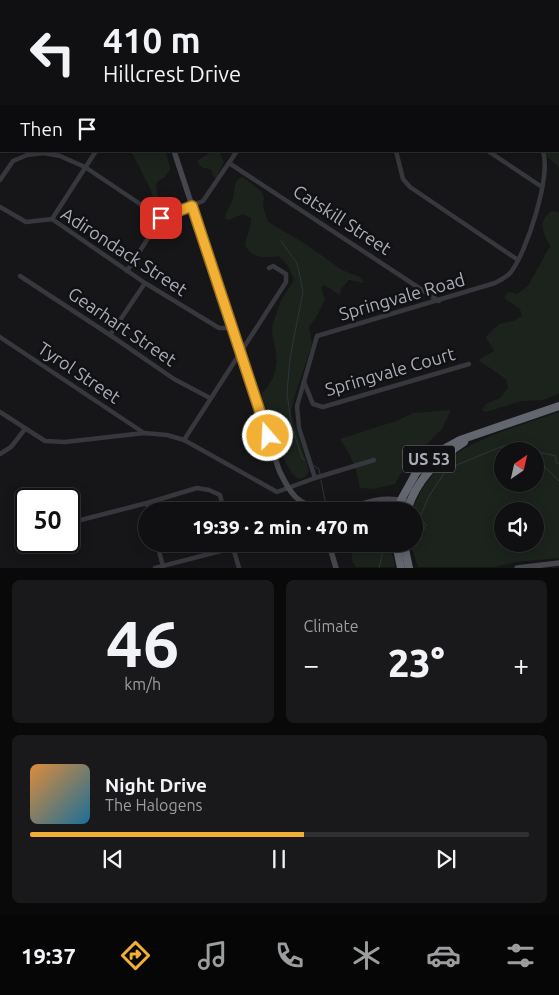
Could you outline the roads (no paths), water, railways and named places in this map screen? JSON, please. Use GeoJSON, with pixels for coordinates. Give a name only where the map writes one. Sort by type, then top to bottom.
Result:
{"type":"FeatureCollection","features":[{"type":"Feature","properties":{"kind":"highway","name":"US 53"},"geometry":{"type":"LineString","coordinates":[[405,502],[434,465],[450,451],[474,436],[559,406]]}},
{"type":"Feature","properties":{"kind":"highway"},"geometry":{"type":"LineString","coordinates":[[397,552],[400,568]]}},
{"type":"Feature","properties":{"kind":"highway"},"geometry":{"type":"LineString","coordinates":[[406,552],[409,568]]}},
{"type":"Feature","properties":{"kind":"main road"},"geometry":{"type":"LineString","coordinates":[[174,152],[279,470],[287,488],[302,502]]}},
{"type":"Feature","properties":{"kind":"main road"},"geometry":{"type":"LineString","coordinates":[[369,502],[376,500],[405,502]]}},
{"type":"Feature","properties":{"kind":"main road"},"geometry":{"type":"LineString","coordinates":[[331,552],[336,568]]}},
{"type":"Feature","properties":{"kind":"main road"},"geometry":{"type":"LineString","coordinates":[[517,568],[559,563]]}},
{"type":"Feature","properties":{"kind":"street"},"geometry":{"type":"LineString","coordinates":[[52,219],[95,152]]}},
{"type":"Feature","properties":{"kind":"street"},"geometry":{"type":"LineString","coordinates":[[127,271],[161,218],[203,201],[236,152]]}},
{"type":"Feature","properties":{"kind":"street"},"geometry":{"type":"LineString","coordinates":[[396,152],[402,179],[410,187],[518,260]]}},
{"type":"Feature","properties":{"kind":"street"},"geometry":{"type":"LineString","coordinates":[[490,152],[542,187]]}},
{"type":"Feature","properties":{"kind":"street","name":"Springvale Road"},"geometry":{"type":"LineString","coordinates":[[315,478],[299,428],[296,406],[317,336],[495,283],[510,273],[518,260],[538,209],[545,165],[543,152]]}},
{"type":"Feature","properties":{"kind":"street"},"geometry":{"type":"LineString","coordinates":[[0,180],[13,160],[27,155],[44,153],[60,156],[85,167],[161,218]]}},
{"type":"Feature","properties":{"kind":"street","name":"Catskill Street"},"geometry":{"type":"LineString","coordinates":[[229,163],[438,301]]}},
{"type":"Feature","properties":{"kind":"street","name":"Adirondack Street"},"geometry":{"type":"LineString","coordinates":[[0,207],[26,222],[52,219],[145,283],[218,328],[231,328]]}},
{"type":"Feature","properties":{"kind":"street"},"geometry":{"type":"LineString","coordinates":[[184,440],[286,282],[286,274],[273,266],[269,268]]}},
{"type":"Feature","properties":{"kind":"street","name":"Gearhart Street"},"geometry":{"type":"LineString","coordinates":[[20,276],[174,379],[210,398]]}},
{"type":"Feature","properties":{"kind":"street"},"geometry":{"type":"LineString","coordinates":[[110,335],[145,283]]}},
{"type":"Feature","properties":{"kind":"street","name":"Tyrol Street"},"geometry":{"type":"LineString","coordinates":[[0,337],[144,433]]}},
{"type":"Feature","properties":{"kind":"street","name":"Springvale Court"},"geometry":{"type":"LineString","coordinates":[[303,382],[313,404],[323,407],[469,364]]}},
{"type":"Feature","properties":{"kind":"street"},"geometry":{"type":"LineString","coordinates":[[0,412],[45,440],[65,442],[144,433],[167,435],[184,440],[277,492],[374,460]]}},
{"type":"Feature","properties":{"kind":"street"},"geometry":{"type":"LineString","coordinates":[[0,454],[11,447],[25,429]]}},
{"type":"Feature","properties":{"kind":"street"},"geometry":{"type":"LineString","coordinates":[[150,502],[197,488],[209,490],[220,495],[222,502]]}},
{"type":"Feature","properties":{"kind":"street"},"geometry":{"type":"LineString","coordinates":[[80,520],[138,505]]}},
{"type":"Feature","properties":{"kind":"street"},"geometry":{"type":"LineString","coordinates":[[159,552],[163,567]]}},
{"type":"Feature","properties":{"kind":"street"},"geometry":{"type":"LineString","coordinates":[[155,568],[213,552]]}},
{"type":"Feature","properties":{"kind":"street"},"geometry":{"type":"LineString","coordinates":[[235,552],[239,568]]}},
{"type":"Feature","properties":{"kind":"waterway"},"geometry":{"type":"LineString","coordinates":[[281,241],[297,263],[303,291],[290,359],[287,393],[291,423],[302,458],[305,460]]}},
{"type":"Feature","properties":{"kind":"waterway"},"geometry":{"type":"LineString","coordinates":[[423,510],[429,496],[447,469],[503,446],[512,446],[556,456],[556,463],[559,463]]}},
{"type":"Feature","properties":{"kind":"waterway"},"geometry":{"type":"LineString","coordinates":[[313,465],[319,469],[320,474]]}},
{"type":"Feature","properties":{"kind":"waterway"},"geometry":{"type":"LineString","coordinates":[[544,466],[559,481]]}},
{"type":"Feature","properties":{"kind":"waterway"},"geometry":{"type":"LineString","coordinates":[[321,480],[325,501]]}},
{"type":"Feature","properties":{"kind":"waterway"},"geometry":{"type":"LineString","coordinates":[[423,521],[426,525],[423,531]]}},
{"type":"Feature","properties":{"kind":"waterway"},"geometry":{"type":"LineString","coordinates":[[379,568],[383,552]]}}]}
